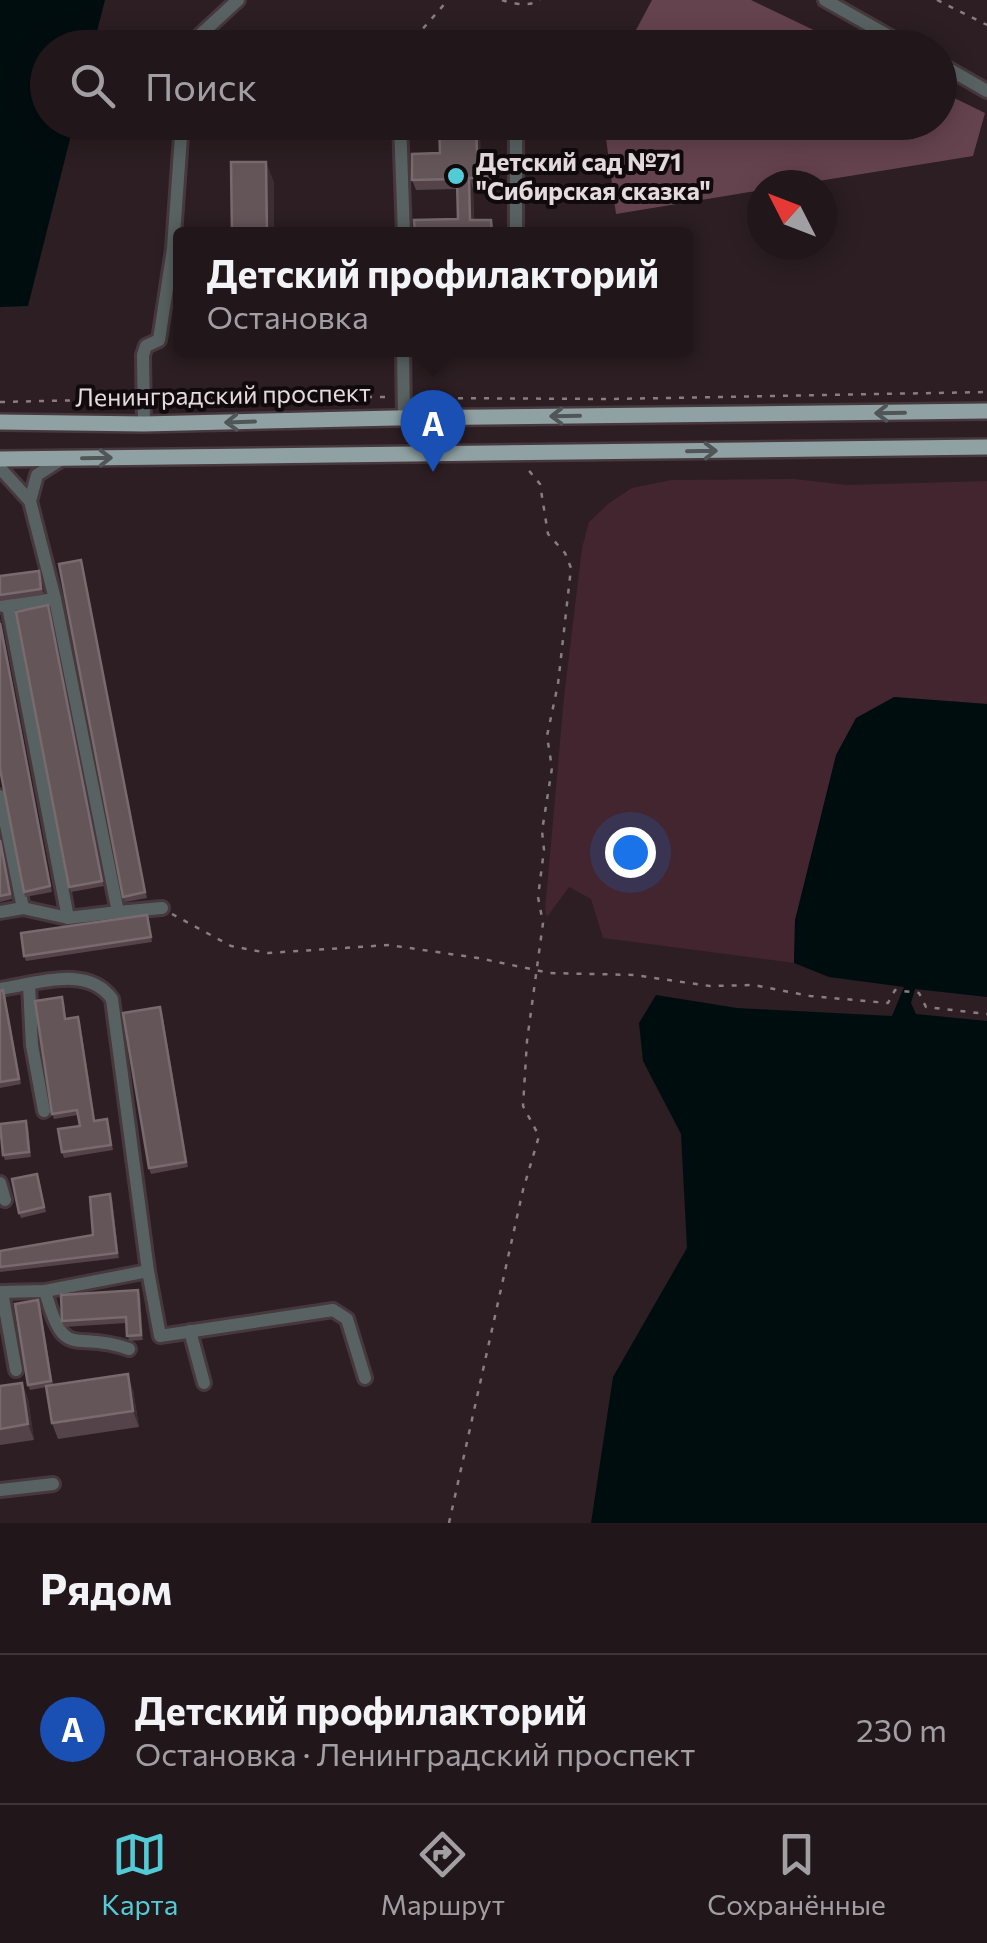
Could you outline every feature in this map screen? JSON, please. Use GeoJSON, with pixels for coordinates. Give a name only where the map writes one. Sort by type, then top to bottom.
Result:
{"type":"FeatureCollection","features":[{"type":"Feature","properties":{"kind":"main road","name":"Ленинградский проспект"},"geometry":{"type":"LineString","coordinates":[[0,422],[144,424],[987,412]]}},
{"type":"Feature","properties":{"kind":"main road"},"geometry":{"type":"LineString","coordinates":[[0,459],[987,447]]}},
{"type":"Feature","properties":{"kind":"street"},"geometry":{"type":"LineString","coordinates":[[205,30],[238,0]]}},
{"type":"Feature","properties":{"kind":"street"},"geometry":{"type":"LineString","coordinates":[[825,0],[878,30]]}},
{"type":"Feature","properties":{"kind":"street"},"geometry":{"type":"LineString","coordinates":[[957,74],[987,91]]}},
{"type":"Feature","properties":{"kind":"street"},"geometry":{"type":"LineString","coordinates":[[144,424],[143,355],[146,346],[158,340],[166,308],[180,140]]}},
{"type":"Feature","properties":{"kind":"street"},"geometry":{"type":"LineString","coordinates":[[401,140],[404,227]]}},
{"type":"Feature","properties":{"kind":"street"},"geometry":{"type":"LineString","coordinates":[[516,140],[516,227]]}},
{"type":"Feature","properties":{"kind":"street"},"geometry":{"type":"LineString","coordinates":[[402,357],[404,418]]}},
{"type":"Feature","properties":{"kind":"street"},"geometry":{"type":"LineString","coordinates":[[63,459],[36,475],[30,501],[55,598],[118,912]]}},
{"type":"Feature","properties":{"kind":"street"},"geometry":{"type":"LineString","coordinates":[[0,468],[30,501]]}},
{"type":"Feature","properties":{"kind":"street"},"geometry":{"type":"LineString","coordinates":[[55,598],[4,606],[68,918]]}},
{"type":"Feature","properties":{"kind":"street"},"geometry":{"type":"LineString","coordinates":[[0,796],[22,908]]}},
{"type":"Feature","properties":{"kind":"street"},"geometry":{"type":"LineString","coordinates":[[0,912],[22,908],[68,918],[162,908]]}},
{"type":"Feature","properties":{"kind":"street"},"geometry":{"type":"LineString","coordinates":[[0,988],[84,978],[104,988],[112,999],[160,1336],[333,1310],[347,1318],[364,1378]]}},
{"type":"Feature","properties":{"kind":"street"},"geometry":{"type":"LineString","coordinates":[[29,985],[32,1045],[44,1112]]}},
{"type":"Feature","properties":{"kind":"street"},"geometry":{"type":"LineString","coordinates":[[0,1183],[5,1200]]}},
{"type":"Feature","properties":{"kind":"street"},"geometry":{"type":"LineString","coordinates":[[16,1370],[1,1292],[46,1290],[148,1270]]}},
{"type":"Feature","properties":{"kind":"street"},"geometry":{"type":"LineString","coordinates":[[46,1290],[55,1327],[66,1338],[129,1349]]}},
{"type":"Feature","properties":{"kind":"street"},"geometry":{"type":"LineString","coordinates":[[190,1331],[204,1383]]}},
{"type":"Feature","properties":{"kind":"street"},"geometry":{"type":"LineString","coordinates":[[0,1490],[53,1484]]}},
{"type":"Feature","properties":{"kind":"path"},"geometry":{"type":"LineString","coordinates":[[422,30],[448,0]]}},
{"type":"Feature","properties":{"kind":"path"},"geometry":{"type":"LineString","coordinates":[[502,0],[512,4],[540,0]]}},
{"type":"Feature","properties":{"kind":"path"},"geometry":{"type":"LineString","coordinates":[[937,0],[987,25]]}},
{"type":"Feature","properties":{"kind":"path"},"geometry":{"type":"LineString","coordinates":[[0,402],[145,398],[611,399],[987,392]]}},
{"type":"Feature","properties":{"kind":"path"},"geometry":{"type":"LineString","coordinates":[[449,1523],[522,1190],[538,1136],[523,1106],[543,924],[538,897],[544,850],[542,831],[552,768],[548,736],[571,568],[565,553],[548,534],[540,484],[522,462]]}},
{"type":"Feature","properties":{"kind":"path"},"geometry":{"type":"LineString","coordinates":[[162,908],[231,946],[268,952],[390,945],[536,970],[710,986],[754,985],[810,996],[888,1003],[895,990],[919,993],[926,1007],[987,1014]]}},
{"type":"Feature","properties":{"kind":"shaded area"},"geometry":{"type":"Polygon","coordinates":[[[0,0],[105,0],[97,30],[30,30],[30,140],[70,140],[28,306],[0,307],[0,0]]]}},
{"type":"Feature","properties":{"kind":"shaded area"},"geometry":{"type":"Polygon","coordinates":[[[652,0],[751,0],[814,30],[636,30],[652,0]]]}},
{"type":"Feature","properties":{"kind":"shaded area"},"geometry":{"type":"Polygon","coordinates":[[[957,99],[985,113],[973,156],[837,178],[837,170],[747,170],[747,192],[616,214],[606,140],[957,140],[957,99]]]}},
{"type":"Feature","properties":{"kind":"shaded area"},"geometry":{"type":"Polygon","coordinates":[[[794,479],[848,485],[987,481],[987,704],[894,697],[795,920],[794,963],[603,938],[591,899],[569,887],[547,917],[564,697],[582,548],[589,522],[632,488],[671,480],[794,479]]]}},
{"type":"Feature","properties":{"kind":"shaded area"},"geometry":{"type":"Polygon","coordinates":[[[894,697],[987,704],[987,997],[915,989],[911,1003],[916,1014],[987,1021],[987,1523],[591,1523],[613,1377],[687,1248],[681,1134],[643,1061],[639,1023],[656,995],[737,1008],[892,1016],[904,987],[829,977],[794,963],[795,920],[836,755],[856,718],[894,697]]]}},
{"type":"Feature","properties":{"kind":"building"},"geometry":{"type":"Polygon","coordinates":[[[440,140],[477,140],[477,153],[492,152],[492,177],[469,178],[470,220],[491,220],[492,227],[414,227],[414,220],[458,219],[457,179],[412,180],[412,154],[440,153],[440,140]]]}},
{"type":"Feature","properties":{"kind":"building"},"geometry":{"type":"Polygon","coordinates":[[[231,162],[266,162],[267,227],[232,227],[231,162]]]}},
{"type":"Feature","properties":{"kind":"building"},"geometry":{"type":"Polygon","coordinates":[[[81,560],[145,892],[123,897],[59,564],[81,560]]]}},
{"type":"Feature","properties":{"kind":"building"},"geometry":{"type":"Polygon","coordinates":[[[39,571],[41,589],[0,595],[0,576],[39,571]]]}},
{"type":"Feature","properties":{"kind":"building"},"geometry":{"type":"Polygon","coordinates":[[[48,605],[102,881],[69,887],[16,612],[48,605]]]}},
{"type":"Feature","properties":{"kind":"building"},"geometry":{"type":"Polygon","coordinates":[[[0,623],[50,886],[24,892],[0,769],[0,623]]]}},
{"type":"Feature","properties":{"kind":"building"},"geometry":{"type":"Polygon","coordinates":[[[0,840],[10,894],[0,896],[0,840]]]}},
{"type":"Feature","properties":{"kind":"building"},"geometry":{"type":"Polygon","coordinates":[[[147,915],[151,937],[24,956],[21,933],[147,915]]]}},
{"type":"Feature","properties":{"kind":"building"},"geometry":{"type":"Polygon","coordinates":[[[3,990],[19,1079],[0,1082],[0,991],[3,990]]]}},
{"type":"Feature","properties":{"kind":"building"},"geometry":{"type":"Polygon","coordinates":[[[62,997],[65,1019],[78,1017],[94,1121],[107,1119],[111,1145],[62,1152],[58,1129],[80,1126],[77,1110],[52,1114],[35,1001],[62,997]]]}},
{"type":"Feature","properties":{"kind":"building"},"geometry":{"type":"Polygon","coordinates":[[[160,1007],[186,1162],[149,1168],[123,1013],[160,1007]]]}},
{"type":"Feature","properties":{"kind":"building"},"geometry":{"type":"Polygon","coordinates":[[[26,1121],[29,1152],[3,1155],[0,1124],[26,1121]]]}},
{"type":"Feature","properties":{"kind":"building"},"geometry":{"type":"Polygon","coordinates":[[[37,1174],[44,1207],[19,1213],[12,1179],[37,1174]]]}},
{"type":"Feature","properties":{"kind":"building"},"geometry":{"type":"Polygon","coordinates":[[[110,1194],[117,1253],[0,1267],[0,1251],[93,1235],[90,1197],[110,1194]]]}},
{"type":"Feature","properties":{"kind":"building"},"geometry":{"type":"Polygon","coordinates":[[[138,1290],[141,1335],[127,1336],[126,1317],[62,1321],[61,1295],[138,1290]]]}},
{"type":"Feature","properties":{"kind":"building"},"geometry":{"type":"Polygon","coordinates":[[[38,1300],[51,1381],[28,1385],[15,1304],[38,1300]]]}},
{"type":"Feature","properties":{"kind":"building"},"geometry":{"type":"Polygon","coordinates":[[[128,1374],[133,1411],[52,1423],[46,1386],[128,1374]]]}},
{"type":"Feature","properties":{"kind":"building"},"geometry":{"type":"Polygon","coordinates":[[[22,1383],[28,1424],[0,1429],[0,1386],[22,1383]]]}},
{"type":"Feature","properties":{"kind":"place","name":"Детский сад №71 \"Сибирская сказка\""},"geometry":{"type":"Point","coordinates":[456,176]}},
{"type":"Feature","properties":{"kind":"place","name":"Детский профилакторий"},"geometry":{"type":"Point","coordinates":[433,472]}}]}
